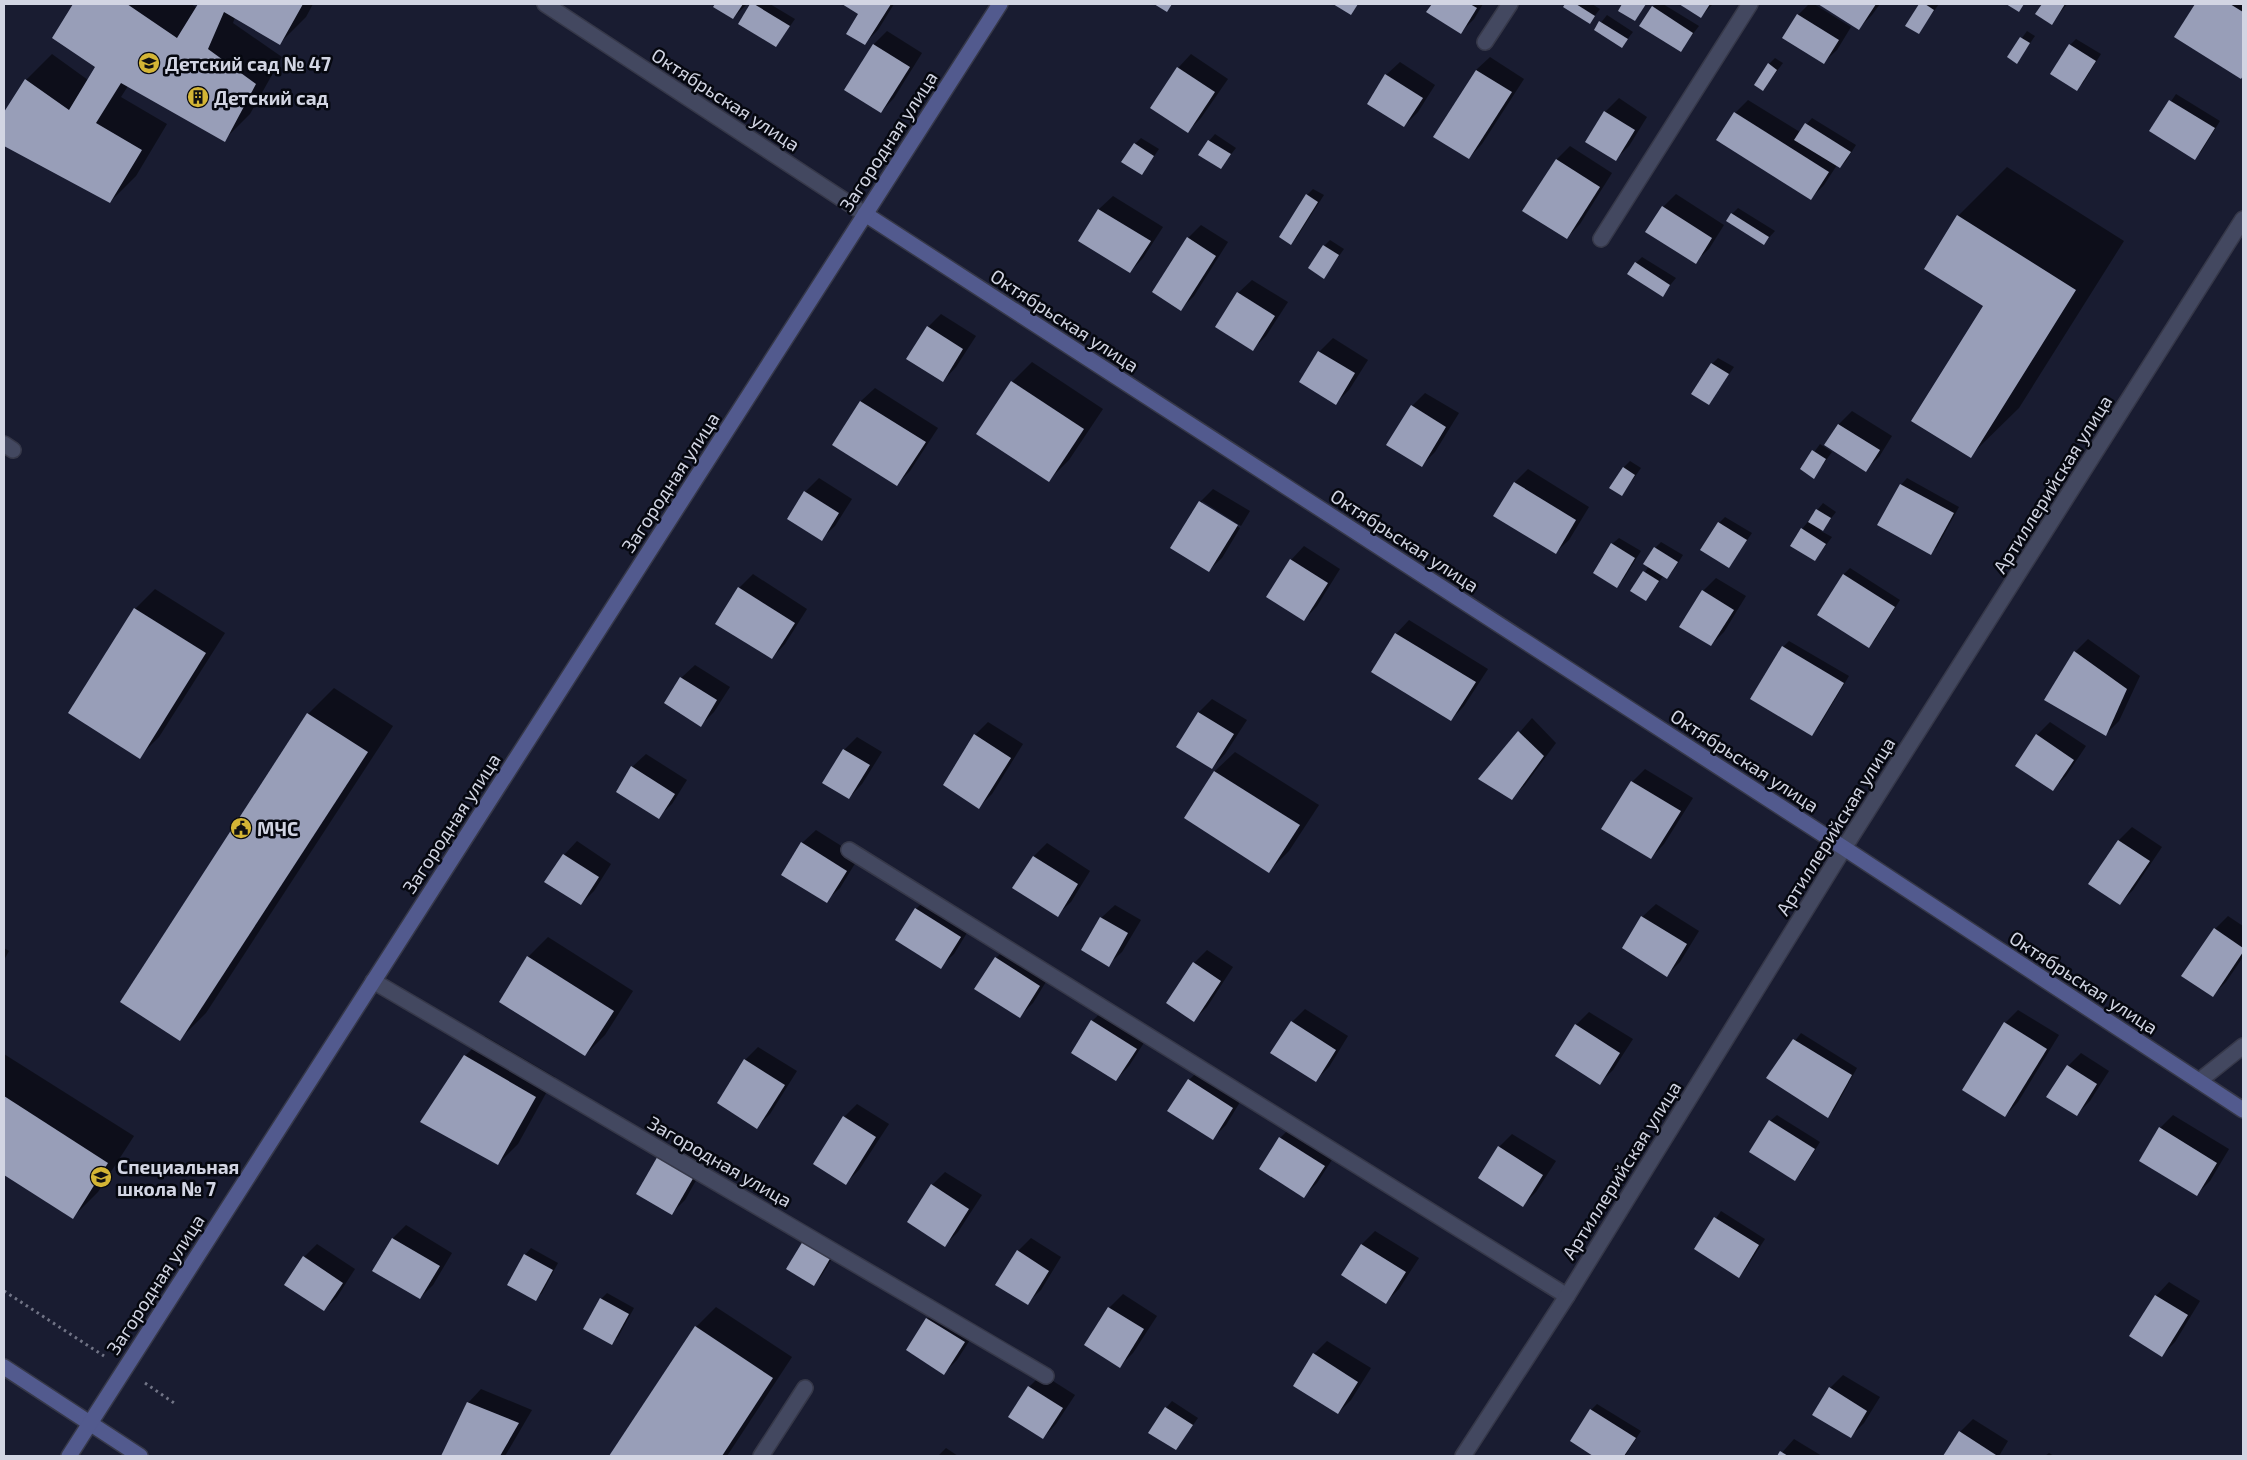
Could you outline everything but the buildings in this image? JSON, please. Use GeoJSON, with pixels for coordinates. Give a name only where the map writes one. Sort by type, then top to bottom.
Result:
{"type":"FeatureCollection","features":[{"type":"Feature","properties":{"kind":"main road","name":"Загородная улица"},"geometry":{"type":"LineString","coordinates":[[69,1456],[1000,4]]}},
{"type":"Feature","properties":{"kind":"main road","name":"Октябрьская улица"},"geometry":{"type":"LineString","coordinates":[[865,214],[1844,848],[2243,1110]]}},
{"type":"Feature","properties":{"kind":"main road"},"geometry":{"type":"LineString","coordinates":[[4,1367],[140,1456]]}},
{"type":"Feature","properties":{"kind":"street","name":"Октябрьская улица"},"geometry":{"type":"LineString","coordinates":[[545,4],[865,214]]}},
{"type":"Feature","properties":{"kind":"street"},"geometry":{"type":"LineString","coordinates":[[1485,42],[1510,4]]}},
{"type":"Feature","properties":{"kind":"street"},"geometry":{"type":"LineString","coordinates":[[1601,240],[1750,4]]}},
{"type":"Feature","properties":{"kind":"street","name":"Артиллерийская улица"},"geometry":{"type":"LineString","coordinates":[[1463,1456],[1567,1296],[1844,848],[2243,219]]}},
{"type":"Feature","properties":{"kind":"street"},"geometry":{"type":"LineString","coordinates":[[849,850],[1567,1296]]}},
{"type":"Feature","properties":{"kind":"street","name":"Загородная улица"},"geometry":{"type":"LineString","coordinates":[[373,981],[1046,1376]]}},
{"type":"Feature","properties":{"kind":"street"},"geometry":{"type":"LineString","coordinates":[[2199,1081],[2243,1046]]}},
{"type":"Feature","properties":{"kind":"street"},"geometry":{"type":"LineString","coordinates":[[761,1456],[805,1388]]}},
{"type":"Feature","properties":{"kind":"path"},"geometry":{"type":"LineString","coordinates":[[4,1291],[177,1405]]}},
{"type":"Feature","properties":{"kind":"place","name":"Детский сад № 47"},"geometry":{"type":"Point","coordinates":[149,63]}},
{"type":"Feature","properties":{"kind":"place","name":"Детский сад"},"geometry":{"type":"Point","coordinates":[198,97]}},
{"type":"Feature","properties":{"kind":"place","name":"МЧС"},"geometry":{"type":"Point","coordinates":[241,828]}},
{"type":"Feature","properties":{"kind":"place","name":"Специальная школа № 7"},"geometry":{"type":"Point","coordinates":[101,1177]}}]}
